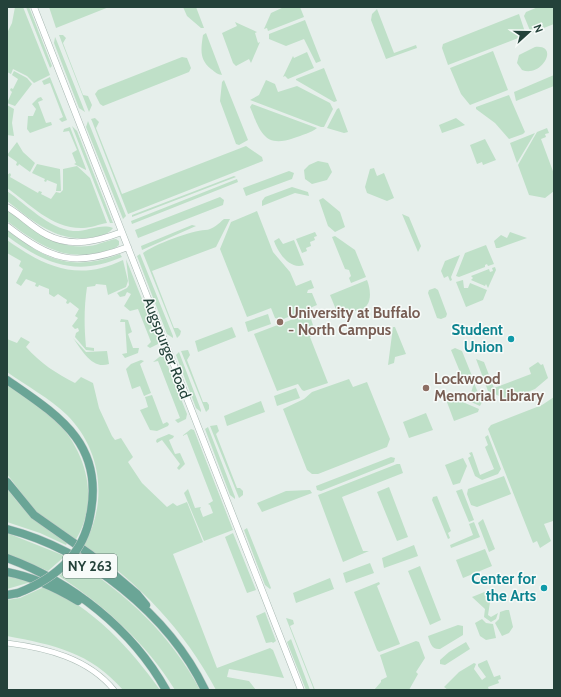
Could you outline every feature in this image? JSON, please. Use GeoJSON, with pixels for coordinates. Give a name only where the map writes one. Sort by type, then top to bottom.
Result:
{"type":"FeatureCollection","features":[{"type":"Feature","properties":{"kind":"main road"},"geometry":{"type":"LineString","coordinates":[[7,380],[54,412],[66,424],[81,443],[89,462],[93,487],[93,501],[90,516],[84,538],[75,553],[61,570],[45,582],[18,593],[7,595]]}},
{"type":"Feature","properties":{"kind":"main road"},"geometry":{"type":"LineString","coordinates":[[7,482],[34,515],[92,555],[137,594],[160,623]]}},
{"type":"Feature","properties":{"kind":"main road","name":"NY 263"},"geometry":{"type":"LineString","coordinates":[[7,529],[58,548],[83,561],[123,590],[160,623],[190,664],[205,690]]}},
{"type":"Feature","properties":{"kind":"main road","name":"NY 263"},"geometry":{"type":"LineString","coordinates":[[7,558],[22,564],[66,587],[122,631],[146,659],[166,690]]}},
{"type":"Feature","properties":{"kind":"main road"},"geometry":{"type":"LineString","coordinates":[[7,572],[25,575],[42,582],[98,612]]}},
{"type":"Feature","properties":{"kind":"street","name":"Augspurger Road"},"geometry":{"type":"LineString","coordinates":[[34,7],[301,690]]}},
{"type":"Feature","properties":{"kind":"street"},"geometry":{"type":"LineString","coordinates":[[7,207],[48,236],[65,241],[89,242],[122,232]]}},
{"type":"Feature","properties":{"kind":"street"},"geometry":{"type":"LineString","coordinates":[[7,226],[44,251],[61,257],[74,259],[98,257],[128,247]]}},
{"type":"Feature","properties":{"kind":"street"},"geometry":{"type":"LineString","coordinates":[[7,643],[40,649],[76,660],[98,674],[114,690]]}},
{"type":"Feature","properties":{"kind":"green space"},"geometry":{"type":"Polygon","coordinates":[[[15,7],[23,7],[50,75],[34,83],[27,76],[13,69],[11,74],[7,72],[7,33],[12,23],[15,7]]]}},
{"type":"Feature","properties":{"kind":"green space"},"geometry":{"type":"Polygon","coordinates":[[[26,7],[29,7],[52,66],[50,68],[26,7]]]}},
{"type":"Feature","properties":{"kind":"green space"},"geometry":{"type":"Polygon","coordinates":[[[49,7],[109,7],[56,28],[49,7]]]}},
{"type":"Feature","properties":{"kind":"green space"},"geometry":{"type":"Polygon","coordinates":[[[183,7],[196,7],[204,28],[201,28],[187,16],[183,7]]]}},
{"type":"Feature","properties":{"kind":"green space"},"geometry":{"type":"Polygon","coordinates":[[[284,7],[300,7],[304,17],[268,31],[267,28],[264,29],[271,13],[284,7]]]}},
{"type":"Feature","properties":{"kind":"green space"},"geometry":{"type":"Polygon","coordinates":[[[538,7],[554,7],[554,24],[531,33],[524,16],[526,12],[538,7]]]}},
{"type":"Feature","properties":{"kind":"green space"},"geometry":{"type":"Polygon","coordinates":[[[377,9],[394,53],[416,45],[417,48],[386,59],[371,20],[372,14],[377,9]]]}},
{"type":"Feature","properties":{"kind":"green space"},"geometry":{"type":"Polygon","coordinates":[[[519,14],[526,35],[448,65],[442,48],[443,44],[519,14]]]}},
{"type":"Feature","properties":{"kind":"green space"},"geometry":{"type":"Polygon","coordinates":[[[305,20],[321,61],[316,63],[304,39],[286,46],[269,39],[269,34],[305,20]]]}},
{"type":"Feature","properties":{"kind":"green space"},"geometry":{"type":"Polygon","coordinates":[[[235,22],[257,32],[255,33],[258,43],[260,42],[251,63],[249,59],[236,66],[233,63],[222,33],[237,26],[235,22]]]}},
{"type":"Feature","properties":{"kind":"green space"},"geometry":{"type":"Polygon","coordinates":[[[206,33],[222,75],[211,69],[204,61],[201,49],[203,35],[206,33]]]}},
{"type":"Feature","properties":{"kind":"green space"},"geometry":{"type":"Polygon","coordinates":[[[59,35],[63,35],[66,38],[63,43],[83,95],[88,96],[92,105],[89,112],[59,35]]]}},
{"type":"Feature","properties":{"kind":"green space"},"geometry":{"type":"Polygon","coordinates":[[[55,37],[85,112],[79,108],[54,43],[55,37]]]}},
{"type":"Feature","properties":{"kind":"green space"},"geometry":{"type":"Polygon","coordinates":[[[535,47],[542,47],[546,50],[547,55],[545,60],[536,69],[529,71],[522,70],[517,63],[519,55],[535,47]]]}},
{"type":"Feature","properties":{"kind":"green space"},"geometry":{"type":"Polygon","coordinates":[[[493,51],[508,90],[470,105],[461,94],[450,68],[493,51]]]}},
{"type":"Feature","properties":{"kind":"green space"},"geometry":{"type":"Polygon","coordinates":[[[307,52],[314,68],[288,79],[285,76],[283,77],[293,56],[294,58],[307,52]]]}},
{"type":"Feature","properties":{"kind":"green space"},"geometry":{"type":"Polygon","coordinates":[[[182,57],[187,58],[191,68],[189,72],[103,106],[100,104],[95,94],[98,90],[182,57]]]}},
{"type":"Feature","properties":{"kind":"green space"},"geometry":{"type":"Polygon","coordinates":[[[324,68],[337,101],[334,102],[296,80],[324,68]]]}},
{"type":"Feature","properties":{"kind":"green space"},"geometry":{"type":"Polygon","coordinates":[[[14,71],[27,78],[32,84],[15,106],[7,103],[12,92],[10,90],[11,88],[13,89],[18,79],[12,75],[14,71]]]}},
{"type":"Feature","properties":{"kind":"green space"},"geometry":{"type":"Polygon","coordinates":[[[554,75],[554,86],[516,101],[514,92],[554,75]]]}},
{"type":"Feature","properties":{"kind":"green space"},"geometry":{"type":"Polygon","coordinates":[[[50,77],[67,120],[62,122],[59,119],[63,117],[50,83],[44,85],[42,81],[50,77]]]}},
{"type":"Feature","properties":{"kind":"green space"},"geometry":{"type":"Polygon","coordinates":[[[224,80],[248,140],[239,145],[236,144],[220,101],[222,82],[224,80]]]}},
{"type":"Feature","properties":{"kind":"green space"},"geometry":{"type":"Polygon","coordinates":[[[266,80],[275,84],[278,92],[297,86],[330,103],[333,109],[324,127],[250,100],[259,95],[266,80]]]}},
{"type":"Feature","properties":{"kind":"green space"},"geometry":{"type":"Polygon","coordinates":[[[509,95],[525,132],[509,139],[495,123],[476,109],[476,107],[509,95]]]}},
{"type":"Feature","properties":{"kind":"green space"},"geometry":{"type":"Polygon","coordinates":[[[41,97],[43,100],[38,102],[46,123],[51,122],[52,125],[30,133],[27,129],[28,116],[33,116],[36,109],[32,104],[41,97]]]}},
{"type":"Feature","properties":{"kind":"green space"},"geometry":{"type":"Polygon","coordinates":[[[252,104],[317,128],[306,134],[284,141],[270,139],[264,136],[260,130],[250,107],[252,104]]]}},
{"type":"Feature","properties":{"kind":"green space"},"geometry":{"type":"Polygon","coordinates":[[[7,105],[14,109],[12,123],[14,136],[7,135],[7,105]]]}},
{"type":"Feature","properties":{"kind":"green space"},"geometry":{"type":"Polygon","coordinates":[[[339,108],[348,132],[344,133],[327,128],[337,109],[339,108]]]}},
{"type":"Feature","properties":{"kind":"green space"},"geometry":{"type":"Polygon","coordinates":[[[95,118],[99,122],[96,128],[122,194],[246,146],[262,157],[263,161],[128,214],[91,119],[95,118]]]}},
{"type":"Feature","properties":{"kind":"green space"},"geometry":{"type":"Polygon","coordinates":[[[456,118],[465,125],[442,133],[439,125],[456,118]]]}},
{"type":"Feature","properties":{"kind":"green space"},"geometry":{"type":"Polygon","coordinates":[[[88,121],[126,216],[123,219],[86,127],[88,121]]]}},
{"type":"Feature","properties":{"kind":"green space"},"geometry":{"type":"Polygon","coordinates":[[[72,126],[77,131],[113,223],[110,223],[72,126]]]}},
{"type":"Feature","properties":{"kind":"green space"},"geometry":{"type":"Polygon","coordinates":[[[70,127],[86,170],[74,164],[76,163],[72,153],[77,150],[69,131],[63,132],[64,129],[70,127]]]}},
{"type":"Feature","properties":{"kind":"green space"},"geometry":{"type":"Polygon","coordinates":[[[547,128],[549,133],[545,134],[546,137],[541,139],[554,174],[554,191],[545,198],[529,195],[518,165],[537,132],[547,128]]]}},
{"type":"Feature","properties":{"kind":"green space"},"geometry":{"type":"Polygon","coordinates":[[[535,133],[517,163],[510,143],[535,133]]]}},
{"type":"Feature","properties":{"kind":"green space"},"geometry":{"type":"Polygon","coordinates":[[[485,139],[496,160],[483,165],[482,162],[477,164],[470,145],[485,139]]]}},
{"type":"Feature","properties":{"kind":"green space"},"geometry":{"type":"Polygon","coordinates":[[[17,142],[23,152],[35,163],[30,172],[19,164],[18,166],[16,165],[17,162],[7,155],[17,142]]]}},
{"type":"Feature","properties":{"kind":"green space"},"geometry":{"type":"Polygon","coordinates":[[[318,161],[328,163],[332,172],[327,180],[312,184],[305,179],[304,170],[309,165],[318,161]]]}},
{"type":"Feature","properties":{"kind":"green space"},"geometry":{"type":"Polygon","coordinates":[[[37,164],[60,169],[61,191],[56,191],[57,184],[47,180],[46,182],[44,181],[45,179],[32,173],[37,164]]]}},
{"type":"Feature","properties":{"kind":"green space"},"geometry":{"type":"Polygon","coordinates":[[[77,166],[90,178],[107,223],[83,228],[61,224],[42,214],[7,188],[7,175],[10,173],[10,177],[38,193],[39,191],[42,192],[41,194],[51,199],[56,192],[60,193],[63,190],[63,169],[77,166]]]}},
{"type":"Feature","properties":{"kind":"green space"},"geometry":{"type":"Polygon","coordinates":[[[374,168],[377,176],[384,173],[394,198],[387,201],[367,193],[365,187],[370,169],[374,168]]]}},
{"type":"Feature","properties":{"kind":"green space"},"geometry":{"type":"Polygon","coordinates":[[[289,171],[294,173],[292,179],[246,196],[243,188],[289,171]]]}},
{"type":"Feature","properties":{"kind":"green space"},"geometry":{"type":"Polygon","coordinates":[[[234,176],[236,177],[132,217],[132,215],[234,176]]]}},
{"type":"Feature","properties":{"kind":"green space"},"geometry":{"type":"Polygon","coordinates":[[[237,179],[238,182],[132,224],[131,221],[237,179]]]}},
{"type":"Feature","properties":{"kind":"green space"},"geometry":{"type":"Polygon","coordinates":[[[292,187],[308,192],[309,196],[295,193],[262,206],[262,201],[265,197],[292,187]]]}},
{"type":"Feature","properties":{"kind":"green space"},"geometry":{"type":"Polygon","coordinates":[[[7,191],[46,221],[64,229],[78,231],[104,226],[113,228],[107,233],[94,237],[69,237],[58,234],[36,223],[7,201],[7,191]]]}},
{"type":"Feature","properties":{"kind":"green space"},"geometry":{"type":"Polygon","coordinates":[[[220,197],[224,200],[223,205],[138,238],[135,230],[220,197]]]}},
{"type":"Feature","properties":{"kind":"green space"},"geometry":{"type":"Polygon","coordinates":[[[323,198],[340,212],[345,227],[335,232],[328,226],[319,200],[323,198]]]}},
{"type":"Feature","properties":{"kind":"green space"},"geometry":{"type":"Polygon","coordinates":[[[7,210],[45,237],[66,245],[89,246],[116,239],[119,241],[119,245],[99,253],[83,255],[59,252],[48,248],[27,236],[7,221],[7,210]]]}},
{"type":"Feature","properties":{"kind":"green space"},"geometry":{"type":"Polygon","coordinates":[[[257,211],[273,252],[290,272],[296,286],[311,280],[314,288],[308,290],[307,293],[312,293],[317,305],[281,320],[275,318],[271,308],[247,317],[220,249],[231,222],[257,211]]]}},
{"type":"Feature","properties":{"kind":"green space"},"geometry":{"type":"Polygon","coordinates":[[[402,214],[409,217],[421,246],[418,252],[402,214]]]}},
{"type":"Feature","properties":{"kind":"green space"},"geometry":{"type":"Polygon","coordinates":[[[224,219],[230,219],[216,247],[152,271],[174,328],[178,328],[181,331],[177,338],[143,253],[173,238],[192,232],[211,229],[224,219]]]}},
{"type":"Feature","properties":{"kind":"green space"},"geometry":{"type":"Polygon","coordinates":[[[192,225],[196,226],[142,250],[141,246],[192,225]]]}},
{"type":"Feature","properties":{"kind":"green space"},"geometry":{"type":"Polygon","coordinates":[[[7,230],[34,249],[47,256],[60,260],[87,262],[120,254],[122,257],[106,263],[90,266],[76,267],[62,264],[34,254],[21,246],[7,236],[7,230]]]}},
{"type":"Feature","properties":{"kind":"green space"},"geometry":{"type":"Polygon","coordinates":[[[315,232],[317,236],[314,237],[315,240],[310,242],[311,246],[306,248],[307,251],[302,253],[296,239],[315,232]]]}},
{"type":"Feature","properties":{"kind":"green space"},"geometry":{"type":"Polygon","coordinates":[[[510,232],[527,238],[496,248],[494,241],[501,235],[507,238],[510,232]]]}},
{"type":"Feature","properties":{"kind":"green space"},"geometry":{"type":"Polygon","coordinates":[[[335,236],[355,250],[366,277],[351,283],[349,278],[351,276],[349,270],[345,269],[332,237],[335,236]]]}},
{"type":"Feature","properties":{"kind":"green space"},"geometry":{"type":"Polygon","coordinates":[[[279,238],[283,244],[294,240],[304,265],[294,265],[285,259],[278,251],[274,241],[279,238]]]}},
{"type":"Feature","properties":{"kind":"green space"},"geometry":{"type":"Polygon","coordinates":[[[7,240],[35,258],[62,268],[91,270],[107,267],[123,260],[128,281],[126,287],[108,295],[106,285],[96,284],[95,286],[87,287],[85,302],[86,347],[94,348],[94,351],[86,350],[75,337],[76,333],[79,331],[78,328],[75,329],[72,326],[78,318],[75,316],[79,309],[70,302],[68,304],[66,303],[67,300],[58,294],[54,297],[49,294],[49,289],[39,285],[38,287],[35,286],[36,283],[26,279],[21,286],[16,283],[23,269],[19,266],[21,261],[7,253],[7,240]]]}},
{"type":"Feature","properties":{"kind":"green space"},"geometry":{"type":"Polygon","coordinates":[[[486,245],[494,264],[488,266],[487,264],[485,267],[459,277],[456,276],[465,253],[486,245]]]}},
{"type":"Feature","properties":{"kind":"green space"},"geometry":{"type":"Polygon","coordinates":[[[140,254],[173,338],[167,334],[137,256],[140,254]]]}},
{"type":"Feature","properties":{"kind":"green space"},"geometry":{"type":"Polygon","coordinates":[[[460,255],[451,277],[452,280],[450,281],[448,276],[444,278],[441,271],[445,261],[460,255]]]}},
{"type":"Feature","properties":{"kind":"green space"},"geometry":{"type":"Polygon","coordinates":[[[126,259],[158,339],[158,344],[150,348],[147,346],[151,342],[138,309],[130,311],[124,306],[131,294],[127,292],[125,296],[120,297],[117,293],[127,288],[129,285],[126,259]]]}},
{"type":"Feature","properties":{"kind":"green space"},"geometry":{"type":"Polygon","coordinates":[[[495,267],[496,270],[488,288],[486,284],[485,286],[471,280],[473,278],[471,276],[489,269],[490,272],[493,271],[492,268],[495,267]]]}},
{"type":"Feature","properties":{"kind":"green space"},"geometry":{"type":"Polygon","coordinates":[[[367,280],[370,298],[367,305],[357,311],[340,309],[337,312],[330,295],[367,280]]]}},
{"type":"Feature","properties":{"kind":"green space"},"geometry":{"type":"Polygon","coordinates":[[[463,280],[464,288],[468,288],[470,283],[487,290],[483,300],[466,307],[456,282],[463,280]]]}},
{"type":"Feature","properties":{"kind":"green space"},"geometry":{"type":"Polygon","coordinates":[[[435,288],[438,290],[447,314],[446,317],[441,319],[437,318],[428,293],[429,290],[435,288]]]}},
{"type":"Feature","properties":{"kind":"green space"},"geometry":{"type":"Polygon","coordinates":[[[309,313],[314,328],[311,329],[313,335],[310,337],[328,383],[304,391],[298,384],[277,391],[254,334],[309,313]]]}},
{"type":"Feature","properties":{"kind":"green space"},"geometry":{"type":"Polygon","coordinates":[[[268,314],[271,324],[248,332],[245,322],[268,314]]]}},
{"type":"Feature","properties":{"kind":"green space"},"geometry":{"type":"Polygon","coordinates":[[[121,319],[128,320],[132,332],[128,334],[133,348],[139,348],[138,353],[125,358],[122,354],[127,353],[125,322],[120,322],[121,319]]]}},
{"type":"Feature","properties":{"kind":"green space"},"geometry":{"type":"Polygon","coordinates":[[[232,327],[236,337],[198,352],[195,341],[232,327]]]}},
{"type":"Feature","properties":{"kind":"green space"},"geometry":{"type":"Polygon","coordinates":[[[393,327],[395,327],[406,354],[395,357],[394,363],[388,365],[393,327]]]}},
{"type":"Feature","properties":{"kind":"green space"},"geometry":{"type":"Polygon","coordinates":[[[21,337],[30,342],[26,347],[31,353],[55,372],[75,383],[81,377],[93,383],[99,408],[112,436],[115,440],[121,438],[133,457],[128,462],[142,483],[167,507],[173,503],[177,506],[187,502],[203,542],[173,554],[217,668],[270,648],[273,650],[284,678],[229,669],[227,677],[249,681],[256,690],[216,690],[190,648],[159,610],[124,576],[84,545],[92,529],[98,495],[98,477],[94,460],[88,444],[79,429],[67,415],[7,372],[7,339],[17,343],[21,337]]]}},
{"type":"Feature","properties":{"kind":"green space"},"geometry":{"type":"Polygon","coordinates":[[[73,338],[86,352],[107,351],[109,364],[103,365],[93,362],[88,358],[73,338]]]}},
{"type":"Feature","properties":{"kind":"green space"},"geometry":{"type":"Polygon","coordinates":[[[455,348],[462,351],[472,376],[469,382],[465,384],[451,350],[455,348]]]}},
{"type":"Feature","properties":{"kind":"green space"},"geometry":{"type":"Polygon","coordinates":[[[188,350],[190,355],[187,360],[203,402],[207,402],[209,405],[209,409],[206,412],[181,351],[188,350]]]}},
{"type":"Feature","properties":{"kind":"green space"},"geometry":{"type":"Polygon","coordinates":[[[179,352],[201,412],[196,408],[176,355],[179,352]]]}},
{"type":"Feature","properties":{"kind":"green space"},"geometry":{"type":"Polygon","coordinates":[[[163,354],[187,414],[186,419],[178,423],[175,420],[180,418],[158,361],[153,362],[163,354]]]}},
{"type":"Feature","properties":{"kind":"green space"},"geometry":{"type":"Polygon","coordinates":[[[476,359],[484,362],[494,388],[531,374],[529,368],[538,362],[541,365],[543,364],[548,378],[535,389],[508,400],[488,391],[476,359]]]}},
{"type":"Feature","properties":{"kind":"green space"},"geometry":{"type":"Polygon","coordinates":[[[141,360],[144,361],[140,364],[151,393],[144,396],[140,386],[132,389],[126,369],[131,364],[141,360]]]}},
{"type":"Feature","properties":{"kind":"green space"},"geometry":{"type":"Polygon","coordinates":[[[349,379],[353,387],[367,382],[390,439],[387,447],[318,474],[312,474],[307,470],[283,409],[304,399],[312,392],[349,379]]]}},
{"type":"Feature","properties":{"kind":"green space"},"geometry":{"type":"Polygon","coordinates":[[[474,383],[482,402],[480,406],[464,399],[470,396],[474,383]]]}},
{"type":"Feature","properties":{"kind":"green space"},"geometry":{"type":"Polygon","coordinates":[[[7,385],[35,402],[50,414],[62,427],[80,457],[86,474],[88,491],[87,508],[83,525],[75,541],[34,510],[7,474],[7,385]]]}},
{"type":"Feature","properties":{"kind":"green space"},"geometry":{"type":"Polygon","coordinates":[[[296,388],[300,398],[277,406],[274,396],[296,388]]]}},
{"type":"Feature","properties":{"kind":"green space"},"geometry":{"type":"Polygon","coordinates":[[[444,394],[479,409],[478,412],[454,421],[444,394]]]}},
{"type":"Feature","properties":{"kind":"green space"},"geometry":{"type":"Polygon","coordinates":[[[152,395],[163,424],[167,422],[169,424],[168,426],[157,431],[150,430],[140,410],[148,407],[145,397],[152,395]]]}},
{"type":"Feature","properties":{"kind":"green space"},"geometry":{"type":"Polygon","coordinates":[[[554,397],[554,524],[553,521],[544,524],[551,541],[540,548],[537,541],[533,543],[488,429],[491,425],[542,405],[554,397]]]}},
{"type":"Feature","properties":{"kind":"green space"},"geometry":{"type":"Polygon","coordinates":[[[261,401],[265,412],[227,426],[224,416],[261,401]]]}},
{"type":"Feature","properties":{"kind":"green space"},"geometry":{"type":"Polygon","coordinates":[[[426,413],[433,430],[409,438],[403,422],[426,413]]]}},
{"type":"Feature","properties":{"kind":"green space"},"geometry":{"type":"Polygon","coordinates":[[[217,425],[219,431],[216,434],[237,488],[240,488],[243,491],[243,495],[239,498],[210,426],[217,425]]]}},
{"type":"Feature","properties":{"kind":"green space"},"geometry":{"type":"Polygon","coordinates":[[[208,427],[235,499],[230,495],[205,429],[208,427]]]}},
{"type":"Feature","properties":{"kind":"green space"},"geometry":{"type":"Polygon","coordinates":[[[191,429],[194,430],[233,530],[204,541],[184,493],[188,489],[195,508],[201,507],[200,509],[203,517],[213,513],[210,505],[208,504],[213,501],[187,434],[182,436],[191,429]]]}},
{"type":"Feature","properties":{"kind":"green space"},"geometry":{"type":"Polygon","coordinates":[[[169,434],[174,436],[169,440],[175,454],[180,453],[185,464],[179,470],[177,468],[180,464],[162,440],[157,443],[156,441],[157,439],[169,434]]]}},
{"type":"Feature","properties":{"kind":"green space"},"geometry":{"type":"Polygon","coordinates":[[[488,435],[501,469],[498,474],[482,480],[475,476],[468,458],[471,456],[469,453],[472,452],[480,475],[494,469],[485,447],[488,445],[485,437],[488,435]]]}},
{"type":"Feature","properties":{"kind":"green space"},"geometry":{"type":"Polygon","coordinates":[[[391,457],[395,458],[394,462],[321,491],[317,490],[316,486],[391,457]]]}},
{"type":"Feature","properties":{"kind":"green space"},"geometry":{"type":"Polygon","coordinates":[[[463,458],[467,466],[460,483],[453,485],[445,465],[463,458]]]}},
{"type":"Feature","properties":{"kind":"green space"},"geometry":{"type":"Polygon","coordinates":[[[400,464],[403,473],[342,497],[363,551],[369,551],[343,562],[318,495],[400,464]]]}},
{"type":"Feature","properties":{"kind":"green space"},"geometry":{"type":"Polygon","coordinates":[[[504,476],[511,494],[477,507],[471,505],[467,494],[468,489],[504,476]]]}},
{"type":"Feature","properties":{"kind":"green space"},"geometry":{"type":"Polygon","coordinates":[[[389,487],[408,537],[397,541],[377,492],[389,487]]]}},
{"type":"Feature","properties":{"kind":"green space"},"geometry":{"type":"Polygon","coordinates":[[[7,488],[27,512],[67,543],[66,545],[40,533],[7,522],[7,488]]]}},
{"type":"Feature","properties":{"kind":"green space"},"geometry":{"type":"Polygon","coordinates":[[[462,489],[474,520],[469,522],[456,491],[462,489]]]}},
{"type":"Feature","properties":{"kind":"green space"},"geometry":{"type":"Polygon","coordinates":[[[310,490],[312,493],[262,512],[257,503],[286,491],[310,490]]]}},
{"type":"Feature","properties":{"kind":"green space"},"geometry":{"type":"Polygon","coordinates":[[[437,496],[451,531],[448,533],[450,538],[448,539],[432,500],[433,497],[437,496]]]}},
{"type":"Feature","properties":{"kind":"green space"},"geometry":{"type":"Polygon","coordinates":[[[483,519],[495,549],[489,552],[478,523],[483,519]]]}},
{"type":"Feature","properties":{"kind":"green space"},"geometry":{"type":"Polygon","coordinates":[[[474,522],[480,537],[451,548],[450,545],[473,535],[469,524],[474,522]]]}},
{"type":"Feature","properties":{"kind":"green space"},"geometry":{"type":"Polygon","coordinates":[[[247,528],[271,588],[270,589],[265,585],[244,530],[247,528]]]}},
{"type":"Feature","properties":{"kind":"green space"},"geometry":{"type":"Polygon","coordinates":[[[7,533],[65,556],[48,571],[7,554],[7,533]]]}},
{"type":"Feature","properties":{"kind":"green space"},"geometry":{"type":"Polygon","coordinates":[[[233,533],[256,590],[247,593],[225,537],[233,533]]]}},
{"type":"Feature","properties":{"kind":"green space"},"geometry":{"type":"Polygon","coordinates":[[[414,545],[418,556],[384,568],[382,558],[414,545]]]}},
{"type":"Feature","properties":{"kind":"green space"},"geometry":{"type":"Polygon","coordinates":[[[485,549],[492,566],[463,578],[456,560],[485,549]]]}},
{"type":"Feature","properties":{"kind":"green space"},"geometry":{"type":"Polygon","coordinates":[[[74,561],[112,587],[146,617],[175,651],[200,690],[175,690],[164,673],[138,641],[108,613],[59,576],[74,561]]]}},
{"type":"Feature","properties":{"kind":"green space"},"geometry":{"type":"Polygon","coordinates":[[[370,563],[374,573],[346,583],[343,573],[370,563]]]}},
{"type":"Feature","properties":{"kind":"green space"},"geometry":{"type":"Polygon","coordinates":[[[420,566],[441,620],[430,625],[408,571],[420,566]]]}},
{"type":"Feature","properties":{"kind":"green space"},"geometry":{"type":"Polygon","coordinates":[[[7,575],[31,582],[7,589],[7,575]]]}},
{"type":"Feature","properties":{"kind":"green space"},"geometry":{"type":"Polygon","coordinates":[[[330,578],[334,589],[296,603],[293,593],[330,578]]]}},
{"type":"Feature","properties":{"kind":"green space"},"geometry":{"type":"Polygon","coordinates":[[[379,582],[380,584],[377,586],[400,644],[379,652],[354,592],[379,582]]]}},
{"type":"Feature","properties":{"kind":"green space"},"geometry":{"type":"Polygon","coordinates":[[[44,587],[62,595],[78,605],[109,630],[136,659],[160,690],[123,690],[98,667],[70,652],[56,647],[7,636],[7,600],[20,598],[44,587]]]}},
{"type":"Feature","properties":{"kind":"green space"},"geometry":{"type":"Polygon","coordinates":[[[492,589],[488,615],[491,617],[498,613],[496,619],[491,622],[484,617],[485,609],[472,597],[492,589]]]}},
{"type":"Feature","properties":{"kind":"green space"},"geometry":{"type":"Polygon","coordinates":[[[509,610],[513,627],[509,633],[502,636],[495,623],[499,619],[500,612],[509,610]]]}},
{"type":"Feature","properties":{"kind":"green space"},"geometry":{"type":"Polygon","coordinates":[[[265,612],[276,641],[273,643],[266,643],[256,616],[265,612]]]}},
{"type":"Feature","properties":{"kind":"green space"},"geometry":{"type":"Polygon","coordinates":[[[286,618],[293,620],[294,624],[290,626],[315,690],[314,690],[286,618]]]}},
{"type":"Feature","properties":{"kind":"green space"},"geometry":{"type":"Polygon","coordinates":[[[482,619],[486,623],[493,624],[496,638],[486,640],[480,636],[475,623],[482,619]]]}},
{"type":"Feature","properties":{"kind":"green space"},"geometry":{"type":"Polygon","coordinates":[[[458,625],[463,626],[463,635],[440,649],[432,646],[428,636],[458,625]]]}},
{"type":"Feature","properties":{"kind":"green space"},"geometry":{"type":"Polygon","coordinates":[[[291,639],[310,690],[306,690],[287,642],[291,639]]]}},
{"type":"Feature","properties":{"kind":"green space"},"geometry":{"type":"Polygon","coordinates":[[[416,641],[419,642],[425,658],[416,672],[418,674],[409,690],[374,690],[381,680],[387,677],[380,655],[416,641]]]}},
{"type":"Feature","properties":{"kind":"green space"},"geometry":{"type":"Polygon","coordinates":[[[466,642],[470,649],[445,665],[440,664],[440,660],[449,652],[466,642]]]}},
{"type":"Feature","properties":{"kind":"green space"},"geometry":{"type":"Polygon","coordinates":[[[487,660],[494,677],[500,675],[501,679],[498,680],[499,683],[488,687],[489,690],[448,690],[444,687],[459,672],[474,663],[476,664],[474,669],[482,680],[486,677],[478,664],[487,660]]]}},
{"type":"Feature","properties":{"kind":"place","name":"University at Buffalo - North Campus"},"geometry":{"type":"Point","coordinates":[280,322]}},
{"type":"Feature","properties":{"kind":"place","name":"Student Union"},"geometry":{"type":"Point","coordinates":[511,339]}},
{"type":"Feature","properties":{"kind":"place","name":"Lockwood Memorial Library"},"geometry":{"type":"Point","coordinates":[426,388]}},
{"type":"Feature","properties":{"kind":"place","name":"Center for the Arts"},"geometry":{"type":"Point","coordinates":[544,588]}}]}
